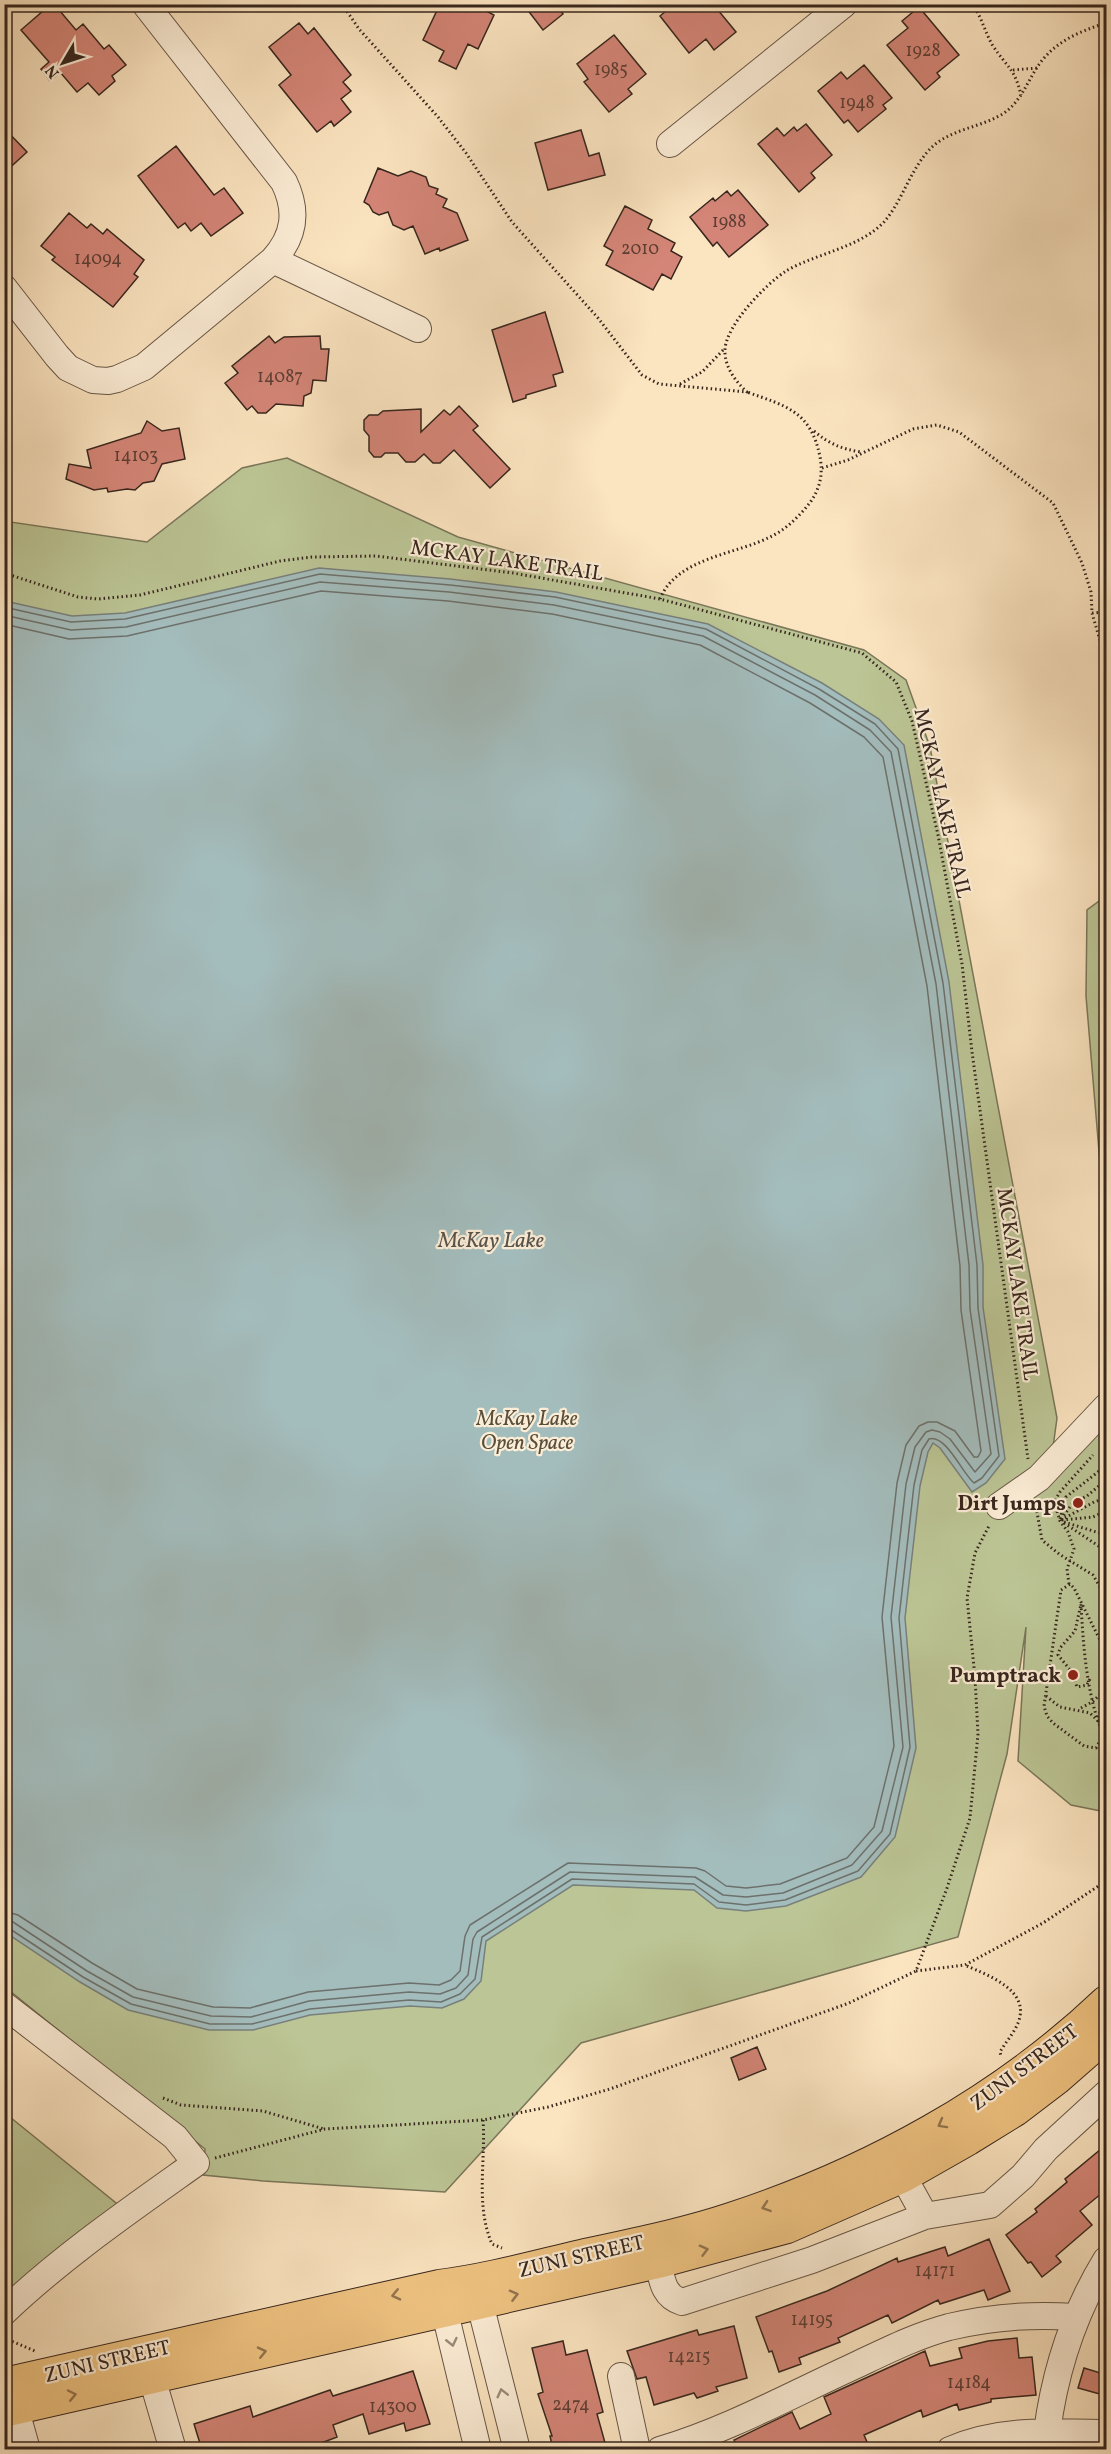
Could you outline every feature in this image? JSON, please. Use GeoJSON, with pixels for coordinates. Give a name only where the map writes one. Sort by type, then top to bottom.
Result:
{"type":"FeatureCollection","features":[{"type":"Feature","properties":{"kind":"main road","name":"ZUNI STREET"},"geometry":{"type":"LineString","coordinates":[[477,2292],[728,2220],[811,2190],[902,2146],[956,2116],[1008,2082],[1058,2044],[1107,2002]]}},
{"type":"Feature","properties":{"kind":"main road","name":"ZUNI STREET"},"geometry":{"type":"LineString","coordinates":[[7,2392],[442,2298],[658,2262],[787,2227],[903,2176],[1015,2110],[1107,2035]]}},
{"type":"Feature","properties":{"kind":"main road","name":"ZUNI STREET"},"geometry":{"type":"LineString","coordinates":[[7,2392],[152,2378],[442,2298]]}},
{"type":"Feature","properties":{"kind":"street"},"geometry":{"type":"LineString","coordinates":[[4,288],[68,368],[93,380],[108,381],[144,367],[273,260],[289,238],[294,210],[284,182],[145,4]]}},
{"type":"Feature","properties":{"kind":"street"},"geometry":{"type":"LineString","coordinates":[[670,144],[844,4]]}},
{"type":"Feature","properties":{"kind":"street"},"geometry":{"type":"LineString","coordinates":[[273,260],[418,329]]}},
{"type":"Feature","properties":{"kind":"street"},"geometry":{"type":"LineString","coordinates":[[999,1506],[1030,1467],[1107,1407]]}},
{"type":"Feature","properties":{"kind":"street"},"geometry":{"type":"LineString","coordinates":[[4,2005],[175,2137],[196,2163],[112,2223],[29,2289],[4,2312]]}},
{"type":"Feature","properties":{"kind":"street"},"geometry":{"type":"LineString","coordinates":[[658,2262],[665,2289],[672,2299],[682,2302],[812,2260],[925,2216],[990,2205],[1023,2176],[1046,2149],[1107,2094]]}},
{"type":"Feature","properties":{"kind":"street"},"geometry":{"type":"LineString","coordinates":[[903,2176],[925,2216]]}},
{"type":"Feature","properties":{"kind":"street"},"geometry":{"type":"LineString","coordinates":[[1047,2432],[1052,2392],[1059,2364],[1076,2317],[1107,2260]]}},
{"type":"Feature","properties":{"kind":"street"},"geometry":{"type":"LineString","coordinates":[[477,2292],[517,2450]]}},
{"type":"Feature","properties":{"kind":"street"},"geometry":{"type":"LineString","coordinates":[[442,2298],[478,2450]]}},
{"type":"Feature","properties":{"kind":"street"},"geometry":{"type":"LineString","coordinates":[[660,2450],[730,2424],[907,2341],[947,2328],[983,2320],[1019,2316],[1076,2317]]}},
{"type":"Feature","properties":{"kind":"street"},"geometry":{"type":"LineString","coordinates":[[621,2376],[637,2450]]}},
{"type":"Feature","properties":{"kind":"street"},"geometry":{"type":"LineString","coordinates":[[152,2378],[172,2445]]}},
{"type":"Feature","properties":{"kind":"street"},"geometry":{"type":"LineString","coordinates":[[7,2392],[27,2450]]}},
{"type":"Feature","properties":{"kind":"street"},"geometry":{"type":"LineString","coordinates":[[950,2450],[980,2439],[1012,2433],[1107,2433]]}},
{"type":"Feature","properties":{"kind":"path"},"geometry":{"type":"LineString","coordinates":[[342,4],[359,29],[452,135],[512,222],[598,318],[642,375],[659,384],[747,392],[783,405],[803,417],[813,433],[822,468],[820,485],[811,502],[793,522],[772,536],[682,571],[665,587],[660,599]]}},
{"type":"Feature","properties":{"kind":"path"},"geometry":{"type":"LineString","coordinates":[[972,4],[993,45],[1013,70],[1021,95]]}},
{"type":"Feature","properties":{"kind":"path"},"geometry":{"type":"LineString","coordinates":[[678,385],[702,372],[725,348],[732,332],[754,299],[785,272],[870,233],[884,221],[918,163],[931,147],[944,138],[1005,112],[1021,95],[1047,55],[1062,40],[1107,23]]}},
{"type":"Feature","properties":{"kind":"path"},"geometry":{"type":"LineString","coordinates":[[1013,70],[1037,68]]}},
{"type":"Feature","properties":{"kind":"path"},"geometry":{"type":"LineString","coordinates":[[725,348],[729,371],[747,392]]}},
{"type":"Feature","properties":{"kind":"path"},"geometry":{"type":"LineString","coordinates":[[806,422],[829,443],[843,449],[863,453]]}},
{"type":"Feature","properties":{"kind":"path"},"geometry":{"type":"LineString","coordinates":[[822,468],[863,453],[913,429],[937,424],[959,432],[1053,503],[1082,563],[1091,592],[1092,613],[1107,661]]}},
{"type":"Feature","properties":{"kind":"path","name":"MCKAY LAKE TRAIL"},"geometry":{"type":"LineString","coordinates":[[4,573],[78,597],[98,599],[140,595],[280,561],[312,557],[376,556],[513,573],[660,599],[862,653],[896,682],[912,721],[938,836],[962,964],[1035,1512],[1042,1540],[1094,1575],[1107,1597]]}},
{"type":"Feature","properties":{"kind":"path"},"geometry":{"type":"LineString","coordinates":[[1092,613],[1107,612]]}},
{"type":"Feature","properties":{"kind":"path"},"geometry":{"type":"LineString","coordinates":[[1096,1451],[1054,1502],[1060,1521],[1068,1532],[1074,1549],[1067,1569],[1070,1584],[1107,1652]]}},
{"type":"Feature","properties":{"kind":"path"},"geometry":{"type":"LineString","coordinates":[[1060,1521],[1066,1497],[1103,1468],[1107,1462]]}},
{"type":"Feature","properties":{"kind":"path"},"geometry":{"type":"LineString","coordinates":[[1060,1521],[1073,1503],[1088,1496],[1107,1480]]}},
{"type":"Feature","properties":{"kind":"path"},"geometry":{"type":"LineString","coordinates":[[1060,1521],[1079,1509],[1107,1498]]}},
{"type":"Feature","properties":{"kind":"path"},"geometry":{"type":"LineString","coordinates":[[916,1971],[970,1818],[978,1734],[967,1598],[975,1553],[999,1506]]}},
{"type":"Feature","properties":{"kind":"path"},"geometry":{"type":"LineString","coordinates":[[1060,1521],[1093,1517],[1107,1511]]}},
{"type":"Feature","properties":{"kind":"path"},"geometry":{"type":"LineString","coordinates":[[1060,1521],[1107,1535]]}},
{"type":"Feature","properties":{"kind":"path"},"geometry":{"type":"LineString","coordinates":[[1060,1521],[1100,1547],[1107,1555]]}},
{"type":"Feature","properties":{"kind":"path"},"geometry":{"type":"LineString","coordinates":[[1070,1584],[1061,1590],[1044,1706],[1047,1716],[1084,1746],[1091,1749],[1096,1748],[1105,1737],[1092,1702],[1081,1604]]}},
{"type":"Feature","properties":{"kind":"path"},"geometry":{"type":"LineString","coordinates":[[1081,1604],[1075,1630],[1060,1648],[1058,1655],[1071,1671],[1072,1680],[1077,1688],[1087,1685],[1090,1679]]}},
{"type":"Feature","properties":{"kind":"path"},"geometry":{"type":"LineString","coordinates":[[1079,1709],[1092,1702],[1107,1689]]}},
{"type":"Feature","properties":{"kind":"path"},"geometry":{"type":"LineString","coordinates":[[1046,1696],[1060,1707],[1090,1713],[1098,1721]]}},
{"type":"Feature","properties":{"kind":"path"},"geometry":{"type":"LineString","coordinates":[[1098,1721],[1101,1708],[1107,1700]]}},
{"type":"Feature","properties":{"kind":"path"},"geometry":{"type":"LineString","coordinates":[[196,2163],[325,2129],[483,2120],[548,2107],[610,2089],[849,2003],[916,1971],[965,1965],[1043,1923],[1107,1881]]}},
{"type":"Feature","properties":{"kind":"path"},"geometry":{"type":"LineString","coordinates":[[965,1965],[997,1979],[1016,1995],[1020,2006],[1017,2025],[1000,2052],[1003,2061]]}},
{"type":"Feature","properties":{"kind":"path"},"geometry":{"type":"LineString","coordinates":[[161,2098],[181,2105],[263,2112],[325,2129]]}},
{"type":"Feature","properties":{"kind":"path"},"geometry":{"type":"LineString","coordinates":[[483,2120],[485,2151],[481,2191],[485,2219],[492,2244],[497,2248],[506,2249]]}},
{"type":"Feature","properties":{"kind":"path"},"geometry":{"type":"LineString","coordinates":[[4,2338],[33,2349],[40,2355]]}},
{"type":"Feature","properties":{"kind":"green space","name":"McKay Lake"},"geometry":{"type":"Polygon","coordinates":[[[287,458],[458,537],[864,650],[906,680],[930,747],[1057,1418],[1051,1462],[1104,1392],[1104,1211],[1086,996],[1087,910],[1106,896],[1106,1812],[1071,1805],[1018,1761],[1026,1627],[1007,1754],[958,1937],[581,2043],[445,2192],[203,2175],[205,2149],[5,1987],[4,521],[147,542],[242,468],[287,458]]]}},
{"type":"Feature","properties":{"kind":"green space"},"geometry":{"type":"Polygon","coordinates":[[[5,2113],[121,2207],[5,2298],[5,2113]]]}},
{"type":"Feature","properties":{"kind":"water","name":"McKay Lake"},"geometry":{"type":"Polygon","coordinates":[[[319,568],[450,579],[556,592],[708,624],[822,683],[879,719],[904,745],[949,982],[983,1265],[983,1307],[1005,1459],[986,1483],[972,1492],[940,1448],[933,1443],[928,1452],[920,1486],[905,1618],[916,1748],[895,1837],[861,1877],[786,1906],[746,1911],[717,1908],[694,1890],[573,1885],[486,1941],[481,1981],[464,1999],[442,2008],[410,2006],[310,2015],[253,2030],[209,2030],[128,2010],[80,1982],[5,1932],[5,601],[72,616],[125,613],[319,568]]]}},
{"type":"Feature","properties":{"kind":"building"},"geometry":{"type":"Polygon","coordinates":[[[51,4],[54,4],[76,30],[83,24],[104,49],[109,45],[126,65],[112,76],[115,81],[99,95],[88,83],[77,92],[60,72],[50,81],[41,69],[49,62],[21,30],[51,4]]]}},
{"type":"Feature","properties":{"kind":"building"},"geometry":{"type":"Polygon","coordinates":[[[440,4],[473,4],[494,15],[478,49],[468,44],[456,69],[439,61],[444,51],[423,40],[440,4]]]}},
{"type":"Feature","properties":{"kind":"building"},"geometry":{"type":"Polygon","coordinates":[[[523,4],[555,4],[563,14],[543,30],[523,4]]]}},
{"type":"Feature","properties":{"kind":"building"},"geometry":{"type":"Polygon","coordinates":[[[674,4],[713,4],[736,32],[714,50],[706,39],[689,53],[660,16],[674,4]]]}},
{"type":"Feature","properties":{"kind":"building"},"geometry":{"type":"Polygon","coordinates":[[[919,7],[959,55],[937,73],[940,77],[925,90],[887,45],[908,28],[902,21],[919,7]]]}},
{"type":"Feature","properties":{"kind":"building"},"geometry":{"type":"Polygon","coordinates":[[[299,23],[308,34],[314,28],[351,75],[343,82],[351,91],[341,99],[351,112],[334,126],[331,121],[317,132],[279,85],[291,75],[269,47],[299,23]]]}},
{"type":"Feature","properties":{"kind":"building"},"geometry":{"type":"Polygon","coordinates":[[[614,35],[646,74],[628,89],[632,94],[609,112],[584,82],[588,79],[577,64],[614,35]]]}},
{"type":"Feature","properties":{"kind":"building"},"geometry":{"type":"Polygon","coordinates":[[[864,65],[892,98],[883,105],[886,109],[858,132],[848,120],[844,123],[818,91],[841,72],[847,79],[864,65]]]}},
{"type":"Feature","properties":{"kind":"building"},"geometry":{"type":"Polygon","coordinates":[[[806,124],[832,155],[811,173],[815,178],[799,192],[758,144],[777,128],[784,136],[794,127],[797,131],[806,124]]]}},
{"type":"Feature","properties":{"kind":"building"},"geometry":{"type":"Polygon","coordinates":[[[4,128],[27,152],[4,173],[4,128]]]}},
{"type":"Feature","properties":{"kind":"building"},"geometry":{"type":"Polygon","coordinates":[[[581,130],[589,156],[599,153],[605,175],[548,190],[535,143],[581,130]]]}},
{"type":"Feature","properties":{"kind":"building"},"geometry":{"type":"Polygon","coordinates":[[[176,146],[214,195],[224,188],[243,213],[211,236],[201,223],[191,231],[185,223],[178,228],[138,176],[176,146]]]}},
{"type":"Feature","properties":{"kind":"building"},"geometry":{"type":"Polygon","coordinates":[[[378,168],[398,176],[411,171],[426,177],[429,186],[438,189],[436,194],[447,199],[443,207],[457,213],[468,240],[425,254],[413,226],[404,230],[393,225],[388,212],[379,215],[364,202],[378,168]]]}},
{"type":"Feature","properties":{"kind":"building"},"geometry":{"type":"Polygon","coordinates":[[[738,190],[768,225],[729,257],[717,242],[713,246],[690,217],[713,198],[715,201],[727,191],[731,196],[738,190]]]}},
{"type":"Feature","properties":{"kind":"building"},"geometry":{"type":"Polygon","coordinates":[[[625,206],[652,220],[648,229],[675,243],[671,251],[682,257],[671,279],[662,274],[653,290],[606,265],[613,251],[604,246],[625,206]]]}},
{"type":"Feature","properties":{"kind":"building"},"geometry":{"type":"Polygon","coordinates":[[[69,213],[87,228],[91,224],[103,234],[107,229],[144,260],[134,274],[138,277],[113,307],[52,260],[55,257],[41,246],[69,213]]]}},
{"type":"Feature","properties":{"kind":"building"},"geometry":{"type":"Polygon","coordinates":[[[545,312],[563,372],[553,375],[556,386],[526,395],[526,398],[513,402],[492,330],[545,312]]]}},
{"type":"Feature","properties":{"kind":"building"},"geometry":{"type":"Polygon","coordinates":[[[269,336],[275,343],[284,337],[320,336],[321,349],[329,349],[326,381],[313,380],[311,393],[304,396],[303,406],[276,404],[266,413],[258,413],[252,406],[247,410],[225,383],[238,373],[232,366],[269,336]]]}},
{"type":"Feature","properties":{"kind":"building"},"geometry":{"type":"Polygon","coordinates":[[[459,406],[478,426],[473,430],[510,469],[490,488],[454,450],[440,463],[433,463],[424,454],[415,462],[406,462],[398,453],[385,453],[381,457],[374,457],[369,451],[369,436],[364,430],[364,420],[369,415],[378,415],[383,411],[421,409],[421,432],[444,410],[450,415],[459,406]]]}},
{"type":"Feature","properties":{"kind":"building"},"geometry":{"type":"Polygon","coordinates":[[[147,421],[162,431],[179,428],[185,459],[162,464],[154,481],[143,483],[135,490],[108,492],[107,488],[94,490],[66,479],[69,464],[91,468],[87,450],[141,433],[147,421]]]}},
{"type":"Feature","properties":{"kind":"building"},"geometry":{"type":"Polygon","coordinates":[[[757,2047],[766,2069],[739,2080],[731,2058],[757,2047]]]}},
{"type":"Feature","properties":{"kind":"building"},"geometry":{"type":"Polygon","coordinates":[[[1107,2144],[1107,2189],[1080,2211],[1092,2225],[1056,2256],[1061,2262],[1042,2277],[1006,2235],[1037,2212],[1035,2209],[1067,2182],[1065,2179],[1107,2144]]]}},
{"type":"Feature","properties":{"kind":"building"},"geometry":{"type":"Polygon","coordinates":[[[989,2239],[1010,2291],[988,2300],[984,2290],[940,2304],[938,2300],[892,2323],[888,2315],[838,2338],[840,2342],[799,2358],[801,2364],[779,2372],[756,2317],[827,2291],[897,2258],[898,2262],[945,2247],[948,2256],[989,2239]]]}},
{"type":"Feature","properties":{"kind":"building"},"geometry":{"type":"Polygon","coordinates":[[[734,2326],[747,2378],[716,2387],[718,2391],[697,2398],[694,2393],[654,2405],[646,2377],[637,2379],[627,2351],[697,2330],[699,2335],[734,2326]]]}},
{"type":"Feature","properties":{"kind":"building"},"geometry":{"type":"Polygon","coordinates":[[[1017,2338],[1019,2358],[1032,2357],[1036,2395],[991,2399],[991,2402],[959,2410],[957,2404],[923,2417],[921,2410],[864,2435],[867,2442],[851,2450],[739,2450],[734,2440],[792,2412],[800,2429],[831,2414],[824,2397],[925,2351],[930,2366],[962,2358],[959,2348],[988,2341],[1017,2338]]]}},
{"type":"Feature","properties":{"kind":"building"},"geometry":{"type":"Polygon","coordinates":[[[563,2341],[566,2355],[587,2350],[603,2412],[597,2414],[607,2450],[553,2450],[550,2436],[552,2436],[538,2394],[543,2392],[532,2348],[563,2341]]]}},
{"type":"Feature","properties":{"kind":"building"},"geometry":{"type":"Polygon","coordinates":[[[1084,2368],[1107,2375],[1107,2396],[1078,2388],[1084,2368]]]}},
{"type":"Feature","properties":{"kind":"building"},"geometry":{"type":"Polygon","coordinates":[[[413,2371],[430,2424],[406,2431],[404,2423],[369,2434],[363,2414],[333,2425],[337,2437],[303,2450],[202,2450],[194,2424],[250,2406],[253,2417],[330,2390],[333,2396],[413,2371]]]}},
{"type":"Feature","properties":{"kind":"place","name":"Dirt Jumps"},"geometry":{"type":"Point","coordinates":[1078,1503]}},
{"type":"Feature","properties":{"kind":"place","name":"Pumptrack"},"geometry":{"type":"Point","coordinates":[1073,1675]}},
{"type":"Feature","properties":{"kind":"park label","name":"McKay Lake Open Space"},"geometry":{"type":"Point","coordinates":[527,1430]}}]}
